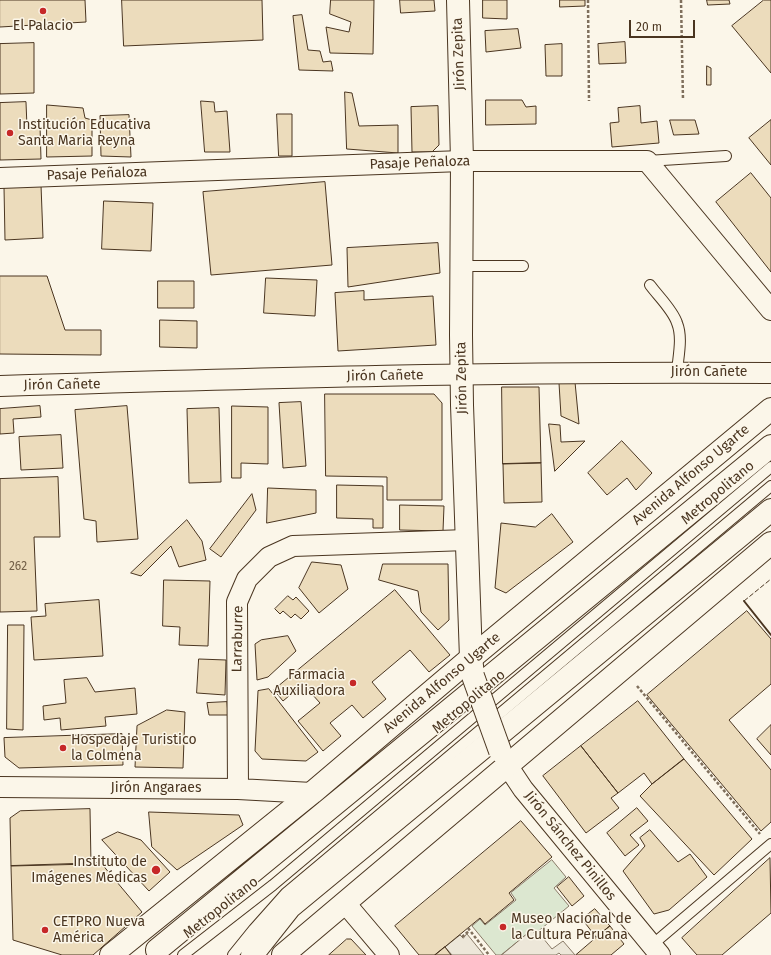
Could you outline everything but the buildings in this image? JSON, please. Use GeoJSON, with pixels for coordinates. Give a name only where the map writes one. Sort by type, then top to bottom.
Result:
{"type":"FeatureCollection","features":[{"type":"Feature","properties":{"kind":"main road","name":"Jirón Zepita"},"geometry":{"type":"LineString","coordinates":[[458,0],[462,161],[462,374],[472,667],[503,758]]}},
{"type":"Feature","properties":{"kind":"main road","name":"Avenida Alfonso Ugarte"},"geometry":{"type":"LineString","coordinates":[[111,955],[312,793],[472,667],[771,409]]}},
{"type":"Feature","properties":{"kind":"main road","name":"Avenida Alfonso Ugarte"},"geometry":{"type":"LineString","coordinates":[[157,950],[771,446]]}},
{"type":"Feature","properties":{"kind":"main road"},"geometry":{"type":"LineString","coordinates":[[252,955],[290,907],[771,510]]}},
{"type":"Feature","properties":{"kind":"main road"},"geometry":{"type":"LineString","coordinates":[[283,955],[345,903],[503,758],[623,669],[769,550]]}},
{"type":"Feature","properties":{"kind":"street","name":"Pasaje Peñaloza"},"geometry":{"type":"LineString","coordinates":[[0,178],[462,161],[647,161]]}},
{"type":"Feature","properties":{"kind":"street"},"geometry":{"type":"LineString","coordinates":[[647,161],[771,310]]}},
{"type":"Feature","properties":{"kind":"street","name":"Jirón Cañete"},"geometry":{"type":"LineString","coordinates":[[0,386],[462,374],[677,372],[771,373]]}},
{"type":"Feature","properties":{"kind":"street","name":"Larraburre"},"geometry":{"type":"LineString","coordinates":[[238,789],[237,602],[247,579],[269,557],[293,546],[467,540]]}},
{"type":"Feature","properties":{"kind":"street","name":"Jirón Sánchez Pinillos"},"geometry":{"type":"LineString","coordinates":[[503,758],[523,789],[656,950]]}},
{"type":"Feature","properties":{"kind":"street","name":"Jirón Angaraes"},"geometry":{"type":"LineString","coordinates":[[0,787],[238,789],[312,793]]}},
{"type":"Feature","properties":{"kind":"street"},"geometry":{"type":"LineString","coordinates":[[345,903],[389,955]]}},
{"type":"Feature","properties":{"kind":"lane"},"geometry":{"type":"LineString","coordinates":[[647,161],[726,156]]}},
{"type":"Feature","properties":{"kind":"lane"},"geometry":{"type":"LineString","coordinates":[[461,266],[523,266]]}},
{"type":"Feature","properties":{"kind":"lane"},"geometry":{"type":"LineString","coordinates":[[650,285],[675,317],[678,324],[680,340],[677,372]]}},
{"type":"Feature","properties":{"kind":"lane","name":"Metropolitano"},"geometry":{"type":"LineString","coordinates":[[183,955],[273,885],[771,467]]}},
{"type":"Feature","properties":{"kind":"lane","name":"Metropolitano"},"geometry":{"type":"LineString","coordinates":[[233,955],[254,929],[286,894],[771,486]]}},
{"type":"Feature","properties":{"kind":"lane"},"geometry":{"type":"LineString","coordinates":[[656,950],[770,844]]}},
{"type":"Feature","properties":{"kind":"path"},"geometry":{"type":"LineString","coordinates":[[588,0],[589,101]]}},
{"type":"Feature","properties":{"kind":"path"},"geometry":{"type":"LineString","coordinates":[[681,0],[683,100]]}},
{"type":"Feature","properties":{"kind":"path"},"geometry":{"type":"LineString","coordinates":[[623,669],[770,844]]}},
{"type":"Feature","properties":{"kind":"path"},"geometry":{"type":"LineString","coordinates":[[462,937],[469,929],[489,955]]}},
{"type":"Feature","properties":{"kind":"green space"},"geometry":{"type":"Polygon","coordinates":[[[552,860],[566,877],[554,888],[569,906],[536,933],[532,930],[501,955],[496,955],[472,926],[480,919],[485,925],[516,900],[511,893],[552,860]]]}},
{"type":"Feature","properties":{"kind":"shaded area"},"geometry":{"type":"Polygon","coordinates":[[[532,930],[535,934],[538,932],[552,949],[563,941],[575,955],[561,955],[559,953],[556,955],[502,955],[532,930]]]}},
{"type":"Feature","properties":{"kind":"shaded area"},"geometry":{"type":"Polygon","coordinates":[[[467,934],[484,955],[452,955],[445,947],[460,935],[463,938],[467,934]]]}},
{"type":"Feature","properties":{"kind":"fence"},"geometry":{"type":"LineString","coordinates":[[744,601],[771,579]]}},
{"type":"Feature","properties":{"kind":"wall"},"geometry":{"type":"LineString","coordinates":[[744,601],[771,635]]}},
{"type":"Feature","properties":{"kind":"place","name":"El Palacio"},"geometry":{"type":"Point","coordinates":[43,11]}},
{"type":"Feature","properties":{"kind":"place","name":"Institución Educativa Santa Maria Reyna"},"geometry":{"type":"Point","coordinates":[10,133]}},
{"type":"Feature","properties":{"kind":"place","name":"Farmacia Auxiliadora"},"geometry":{"type":"Point","coordinates":[353,683]}},
{"type":"Feature","properties":{"kind":"place","name":"Hospedaje Turistico la Colmena"},"geometry":{"type":"Point","coordinates":[63,748]}},
{"type":"Feature","properties":{"kind":"place","name":"Instituto de Imágenes Médicas"},"geometry":{"type":"Point","coordinates":[156,870]}},
{"type":"Feature","properties":{"kind":"place","name":"Museo Nacional de la Cultura Peruana"},"geometry":{"type":"Point","coordinates":[503,927]}},
{"type":"Feature","properties":{"kind":"place","name":"CETPRO Nueva América"},"geometry":{"type":"Point","coordinates":[45,930]}}]}
